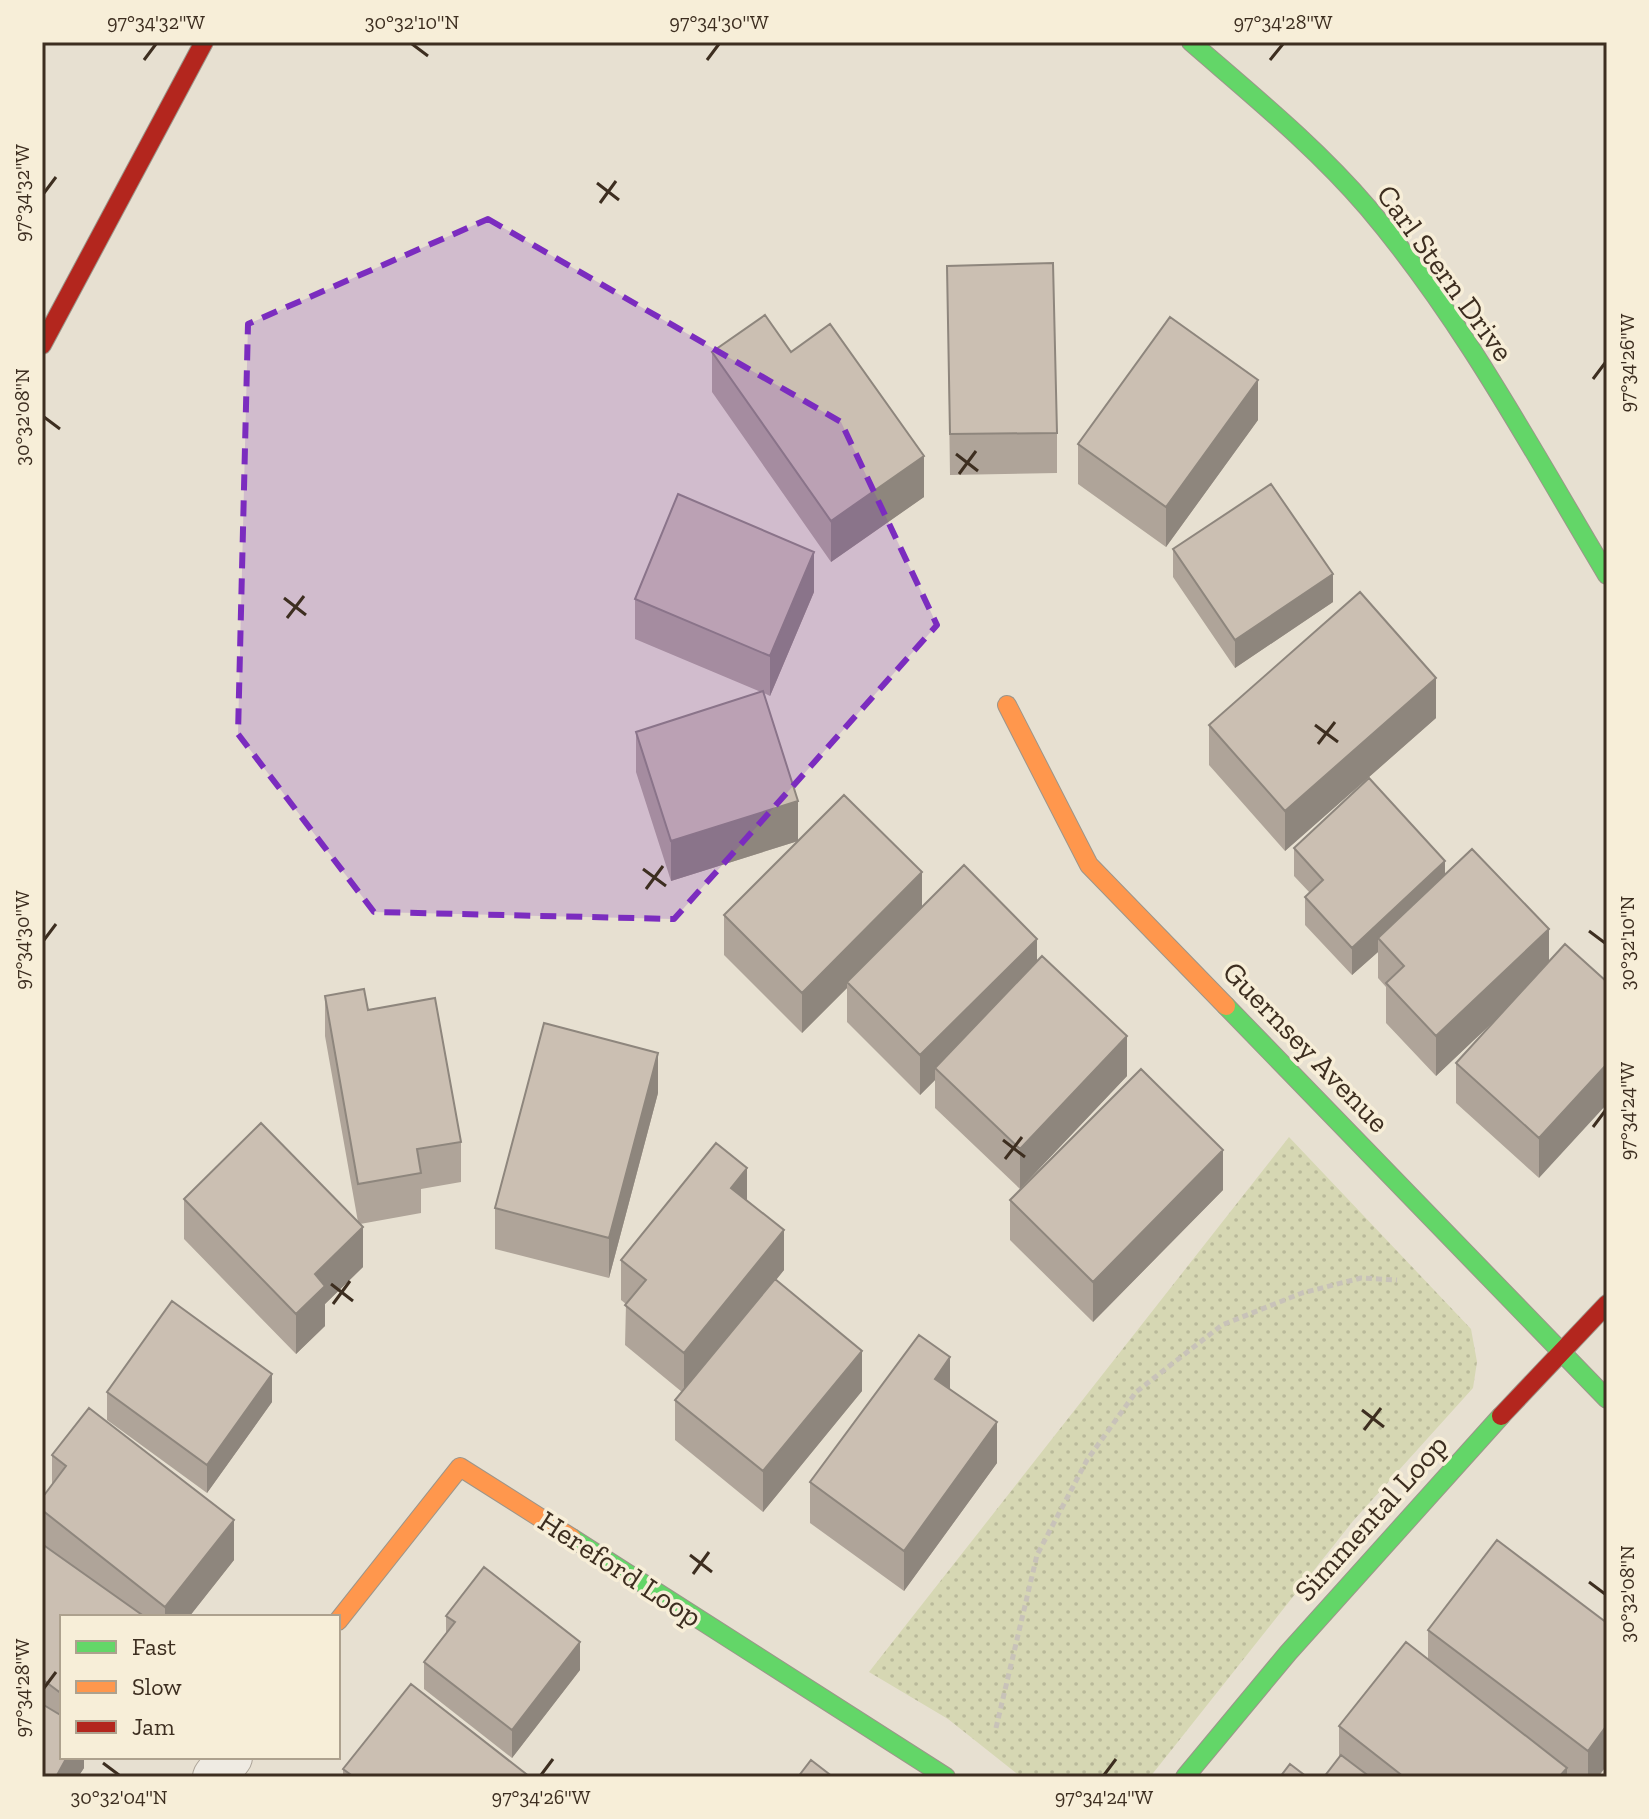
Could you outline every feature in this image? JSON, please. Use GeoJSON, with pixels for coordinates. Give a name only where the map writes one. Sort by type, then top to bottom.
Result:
{"type":"FeatureCollection","features":[{"type":"Feature","properties":{"kind":"street"},"geometry":{"type":"LineString","coordinates":[[42,345],[204,42]]}},
{"type":"Feature","properties":{"kind":"street","name":"Carl Stern Drive"},"geometry":{"type":"LineString","coordinates":[[1191,42],[1311,148],[1369,209],[1468,346],[1607,575]]}},
{"type":"Feature","properties":{"kind":"street","name":"Guernsey Avenue"},"geometry":{"type":"LineString","coordinates":[[1007,705],[1089,865],[1607,1399]]}},
{"type":"Feature","properties":{"kind":"street","name":"Simmental Loop"},"geometry":{"type":"LineString","coordinates":[[1185,1777],[1288,1653],[1560,1350],[1607,1304]]}},
{"type":"Feature","properties":{"kind":"street","name":"Hereford Loop"},"geometry":{"type":"LineString","coordinates":[[340,1618],[460,1467],[946,1777]]}},
{"type":"Feature","properties":{"kind":"street"},"geometry":{"type":"LineString","coordinates":[[215,1777],[228,1759]]}},
{"type":"Feature","properties":{"kind":"path"},"geometry":{"type":"LineString","coordinates":[[996,1728],[1037,1555],[1087,1460],[1136,1392],[1222,1325],[1302,1293],[1361,1278],[1397,1280]]}},
{"type":"Feature","properties":{"kind":"highlighted area"},"geometry":{"type":"Polygon","coordinates":[[[488,219],[841,422],[937,625],[674,919],[374,912],[238,734],[248,324],[488,219]]]}},
{"type":"Feature","properties":{"kind":"green space"},"geometry":{"type":"Polygon","coordinates":[[[1289,1137],[1471,1329],[1477,1362],[1473,1388],[1353,1521],[1150,1777],[1021,1777],[948,1719],[869,1672],[1289,1137]]]}},
{"type":"Feature","properties":{"kind":"building"},"geometry":{"type":"Polygon","coordinates":[[[1053,263],[1057,433],[950,434],[947,266],[1053,263]]]}},
{"type":"Feature","properties":{"kind":"building"},"geometry":{"type":"Polygon","coordinates":[[[765,315],[791,352],[830,324],[924,456],[831,521],[712,352],[765,315]]]}},
{"type":"Feature","properties":{"kind":"building"},"geometry":{"type":"Polygon","coordinates":[[[1170,317],[1258,380],[1166,507],[1078,444],[1170,317]]]}},
{"type":"Feature","properties":{"kind":"building"},"geometry":{"type":"Polygon","coordinates":[[[1271,484],[1333,574],[1235,640],[1173,549],[1271,484]]]}},
{"type":"Feature","properties":{"kind":"building"},"geometry":{"type":"Polygon","coordinates":[[[678,494],[814,552],[770,656],[635,599],[678,494]]]}},
{"type":"Feature","properties":{"kind":"building"},"geometry":{"type":"Polygon","coordinates":[[[1360,592],[1436,678],[1285,811],[1209,725],[1360,592]]]}},
{"type":"Feature","properties":{"kind":"building"},"geometry":{"type":"Polygon","coordinates":[[[763,691],[798,801],[671,841],[636,732],[763,691]]]}},
{"type":"Feature","properties":{"kind":"building"},"geometry":{"type":"Polygon","coordinates":[[[1369,778],[1445,861],[1352,948],[1305,897],[1323,880],[1294,848],[1369,778]]]}},
{"type":"Feature","properties":{"kind":"building"},"geometry":{"type":"Polygon","coordinates":[[[844,795],[922,872],[802,993],[724,915],[844,795]]]}},
{"type":"Feature","properties":{"kind":"building"},"geometry":{"type":"Polygon","coordinates":[[[1472,849],[1549,929],[1436,1036],[1386,983],[1404,966],[1378,938],[1472,849]]]}},
{"type":"Feature","properties":{"kind":"building"},"geometry":{"type":"Polygon","coordinates":[[[964,865],[1037,939],[920,1055],[847,982],[964,865]]]}},
{"type":"Feature","properties":{"kind":"building"},"geometry":{"type":"Polygon","coordinates":[[[1565,944],[1607,982],[1607,1064],[1539,1138],[1456,1063],[1565,944]]]}},
{"type":"Feature","properties":{"kind":"building"},"geometry":{"type":"Polygon","coordinates":[[[1042,956],[1127,1036],[1020,1149],[935,1068],[1042,956]]]}},
{"type":"Feature","properties":{"kind":"building"},"geometry":{"type":"Polygon","coordinates":[[[364,989],[368,1010],[435,998],[461,1142],[417,1149],[421,1173],[358,1184],[325,996],[364,989]]]}},
{"type":"Feature","properties":{"kind":"building"},"geometry":{"type":"Polygon","coordinates":[[[544,1023],[658,1053],[609,1238],[495,1208],[544,1023]]]}},
{"type":"Feature","properties":{"kind":"building"},"geometry":{"type":"Polygon","coordinates":[[[1141,1069],[1223,1150],[1093,1282],[1010,1200],[1141,1069]]]}},
{"type":"Feature","properties":{"kind":"building"},"geometry":{"type":"Polygon","coordinates":[[[261,1123],[363,1227],[315,1274],[325,1286],[296,1314],[184,1199],[261,1123]]]}},
{"type":"Feature","properties":{"kind":"building"},"geometry":{"type":"Polygon","coordinates":[[[716,1143],[747,1168],[731,1188],[784,1230],[684,1353],[625,1305],[646,1280],[621,1260],[716,1143]]]}},
{"type":"Feature","properties":{"kind":"building"},"geometry":{"type":"Polygon","coordinates":[[[775,1279],[862,1351],[763,1471],[675,1400],[775,1279]]]}},
{"type":"Feature","properties":{"kind":"building"},"geometry":{"type":"Polygon","coordinates":[[[172,1301],[272,1374],[207,1465],[107,1392],[172,1301]]]}},
{"type":"Feature","properties":{"kind":"building"},"geometry":{"type":"Polygon","coordinates":[[[919,1335],[950,1357],[935,1379],[997,1422],[904,1551],[810,1482],[919,1335]]]}},
{"type":"Feature","properties":{"kind":"building"},"geometry":{"type":"Polygon","coordinates":[[[89,1408],[234,1520],[165,1607],[42,1510],[42,1498],[66,1466],[52,1455],[89,1408]]]}},
{"type":"Feature","properties":{"kind":"building"},"geometry":{"type":"Polygon","coordinates":[[[1497,1540],[1607,1623],[1607,1725],[1588,1751],[1428,1630],[1497,1540]]]}},
{"type":"Feature","properties":{"kind":"building"},"geometry":{"type":"Polygon","coordinates":[[[42,1544],[142,1615],[60,1615],[60,1692],[42,1679],[42,1544]]]}},
{"type":"Feature","properties":{"kind":"building"},"geometry":{"type":"Polygon","coordinates":[[[484,1567],[580,1642],[512,1730],[424,1662],[455,1622],[446,1616],[484,1567]]]}},
{"type":"Feature","properties":{"kind":"building"},"geometry":{"type":"Polygon","coordinates":[[[1406,1642],[1567,1768],[1559,1777],[1404,1777],[1339,1726],[1406,1642]]]}},
{"type":"Feature","properties":{"kind":"building"},"geometry":{"type":"Polygon","coordinates":[[[411,1684],[530,1777],[354,1777],[343,1769],[411,1684]]]}},
{"type":"Feature","properties":{"kind":"building"},"geometry":{"type":"Polygon","coordinates":[[[42,1704],[60,1715],[60,1759],[66,1759],[56,1777],[42,1777],[42,1704]]]}},
{"type":"Feature","properties":{"kind":"building"},"geometry":{"type":"Polygon","coordinates":[[[1341,1755],[1370,1777],[1324,1777],[1341,1755]]]}},
{"type":"Feature","properties":{"kind":"building"},"geometry":{"type":"Polygon","coordinates":[[[811,1760],[833,1777],[798,1777],[811,1760]]]}},
{"type":"Feature","properties":{"kind":"building"},"geometry":{"type":"Polygon","coordinates":[[[1290,1764],[1307,1777],[1280,1777],[1290,1764]]]}},
{"type":"Feature","properties":{"kind":"traffic: fast"},"geometry":{"type":"LineString","coordinates":[[1191,42],[1327,164],[1402,251],[1466,340],[1607,575]]}},
{"type":"Feature","properties":{"kind":"traffic: fast"},"geometry":{"type":"LineString","coordinates":[[1226,1006],[1607,1399]]}},
{"type":"Feature","properties":{"kind":"traffic: fast"},"geometry":{"type":"LineString","coordinates":[[1185,1777],[1288,1653],[1501,1416]]}},
{"type":"Feature","properties":{"kind":"traffic: fast"},"geometry":{"type":"LineString","coordinates":[[572,1538],[946,1777]]}},
{"type":"Feature","properties":{"kind":"traffic: slow"},"geometry":{"type":"LineString","coordinates":[[1007,705],[1089,865],[1226,1006]]}},
{"type":"Feature","properties":{"kind":"traffic: slow"},"geometry":{"type":"LineString","coordinates":[[340,1618],[460,1467],[572,1538]]}},
{"type":"Feature","properties":{"kind":"traffic: jam"},"geometry":{"type":"LineString","coordinates":[[42,345],[204,42]]}},
{"type":"Feature","properties":{"kind":"traffic: jam"},"geometry":{"type":"LineString","coordinates":[[1501,1416],[1607,1304]]}}]}
